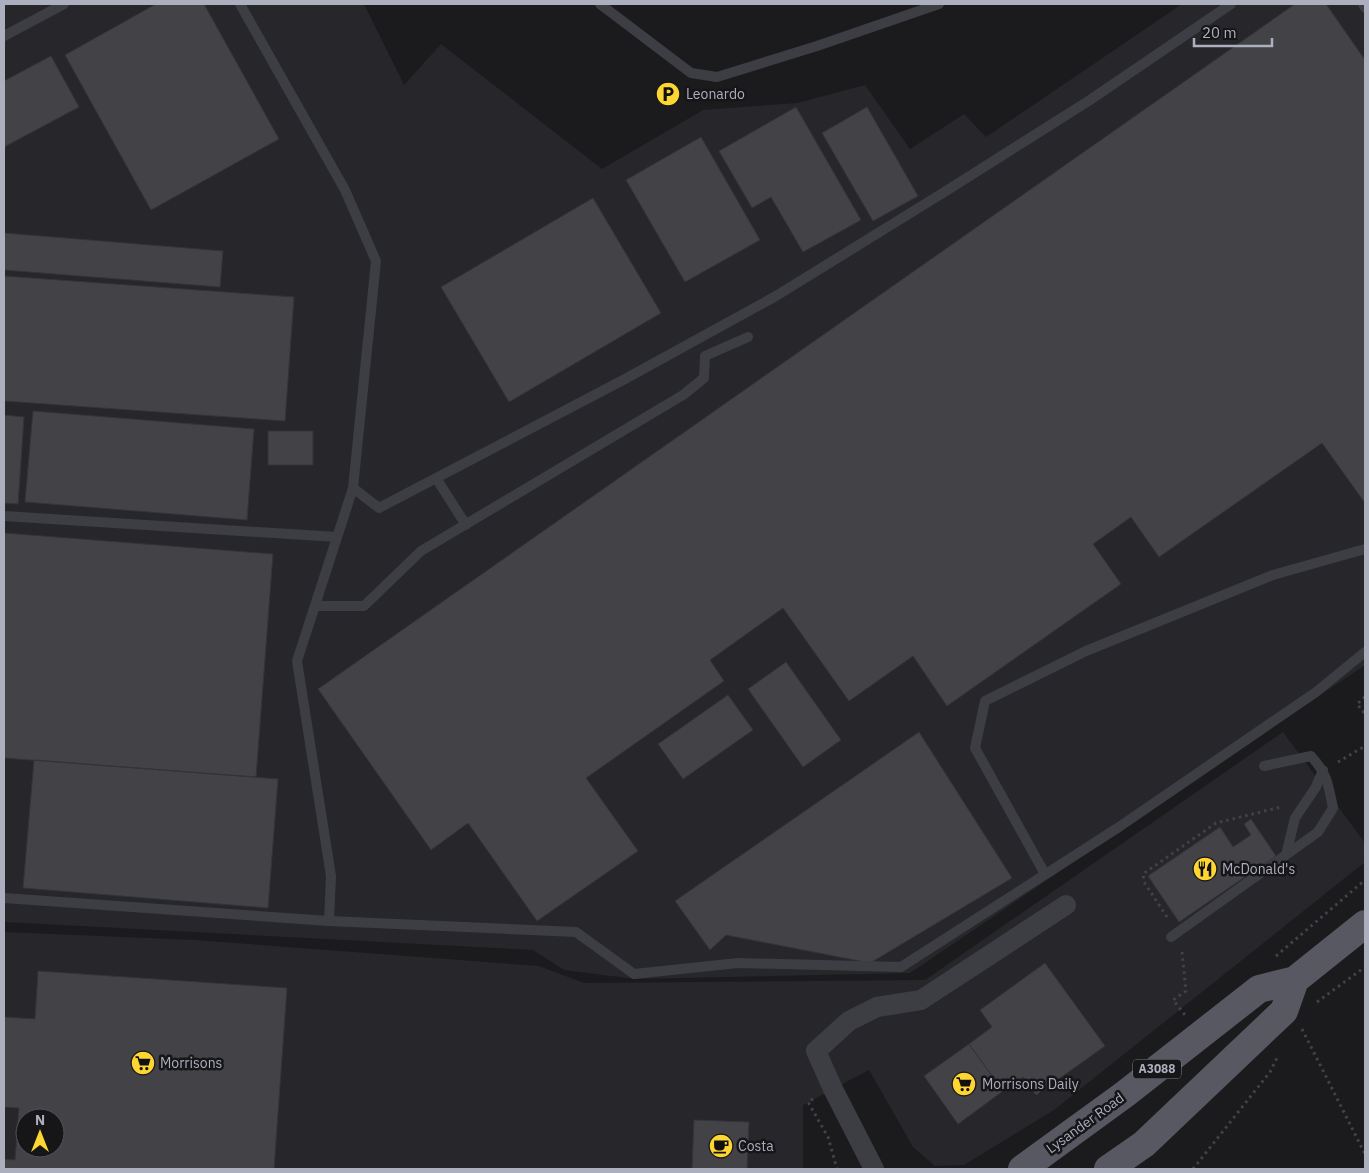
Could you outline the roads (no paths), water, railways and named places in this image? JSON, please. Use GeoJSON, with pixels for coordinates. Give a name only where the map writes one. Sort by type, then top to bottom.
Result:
{"type":"FeatureCollection","features":[{"type":"Feature","properties":{"kind":"main road","name":"Lysander Road"},"geometry":{"type":"LineString","coordinates":[[1022,1169],[1125,1094],[1259,988],[1295,980],[1365,924]]}},
{"type":"Feature","properties":{"kind":"main road"},"geometry":{"type":"LineString","coordinates":[[1108,1169],[1144,1144],[1284,1011],[1295,980]]}},
{"type":"Feature","properties":{"kind":"street"},"geometry":{"type":"LineString","coordinates":[[874,1169],[833,1089],[816,1051],[849,1020],[877,1007],[921,1000],[1066,905]]}},
{"type":"Feature","properties":{"kind":"street"},"geometry":{"type":"LineString","coordinates":[[862,1169],[863,1148]]}},
{"type":"Feature","properties":{"kind":"lane"},"geometry":{"type":"LineString","coordinates":[[4,36],[64,4]]}},
{"type":"Feature","properties":{"kind":"lane"},"geometry":{"type":"LineString","coordinates":[[240,4],[345,190],[376,262],[352,488],[297,661],[331,876],[329,920]]}},
{"type":"Feature","properties":{"kind":"lane"},"geometry":{"type":"LineString","coordinates":[[600,4],[691,73],[717,77],[817,46],[939,4]]}},
{"type":"Feature","properties":{"kind":"lane"},"geometry":{"type":"LineString","coordinates":[[352,488],[378,508],[625,379],[776,296],[1074,110],[1231,4]]}},
{"type":"Feature","properties":{"kind":"lane"},"geometry":{"type":"LineString","coordinates":[[1363,4],[1365,8]]}},
{"type":"Feature","properties":{"kind":"lane"},"geometry":{"type":"LineString","coordinates":[[314,606],[364,606],[422,551],[683,395],[704,378],[705,356],[748,337]]}},
{"type":"Feature","properties":{"kind":"lane"},"geometry":{"type":"LineString","coordinates":[[436,478],[466,525]]}},
{"type":"Feature","properties":{"kind":"lane"},"geometry":{"type":"LineString","coordinates":[[4,516],[337,537]]}},
{"type":"Feature","properties":{"kind":"lane"},"geometry":{"type":"LineString","coordinates":[[1045,874],[975,748],[985,701],[1086,651],[1273,575],[1365,549]]}},
{"type":"Feature","properties":{"kind":"lane"},"geometry":{"type":"LineString","coordinates":[[4,898],[329,920],[576,932],[634,974],[738,963],[901,967],[1119,827],[1316,692],[1365,652]]}},
{"type":"Feature","properties":{"kind":"lane"},"geometry":{"type":"LineString","coordinates":[[1171,937],[1318,832],[1333,808],[1323,770],[1311,756],[1264,766]]}},
{"type":"Feature","properties":{"kind":"lane"},"geometry":{"type":"LineString","coordinates":[[1286,855],[1295,818],[1316,787],[1323,770]]}},
{"type":"Feature","properties":{"kind":"place","name":"Leonardo"},"geometry":{"type":"Point","coordinates":[668,94]}},
{"type":"Feature","properties":{"kind":"place","name":"McDonald's"},"geometry":{"type":"Point","coordinates":[1205,869]}},
{"type":"Feature","properties":{"kind":"place","name":"Morrisons"},"geometry":{"type":"Point","coordinates":[143,1063]}},
{"type":"Feature","properties":{"kind":"place","name":"Morrisons Daily"},"geometry":{"type":"Point","coordinates":[964,1084]}},
{"type":"Feature","properties":{"kind":"place","name":"Costa"},"geometry":{"type":"Point","coordinates":[721,1146]}}]}
